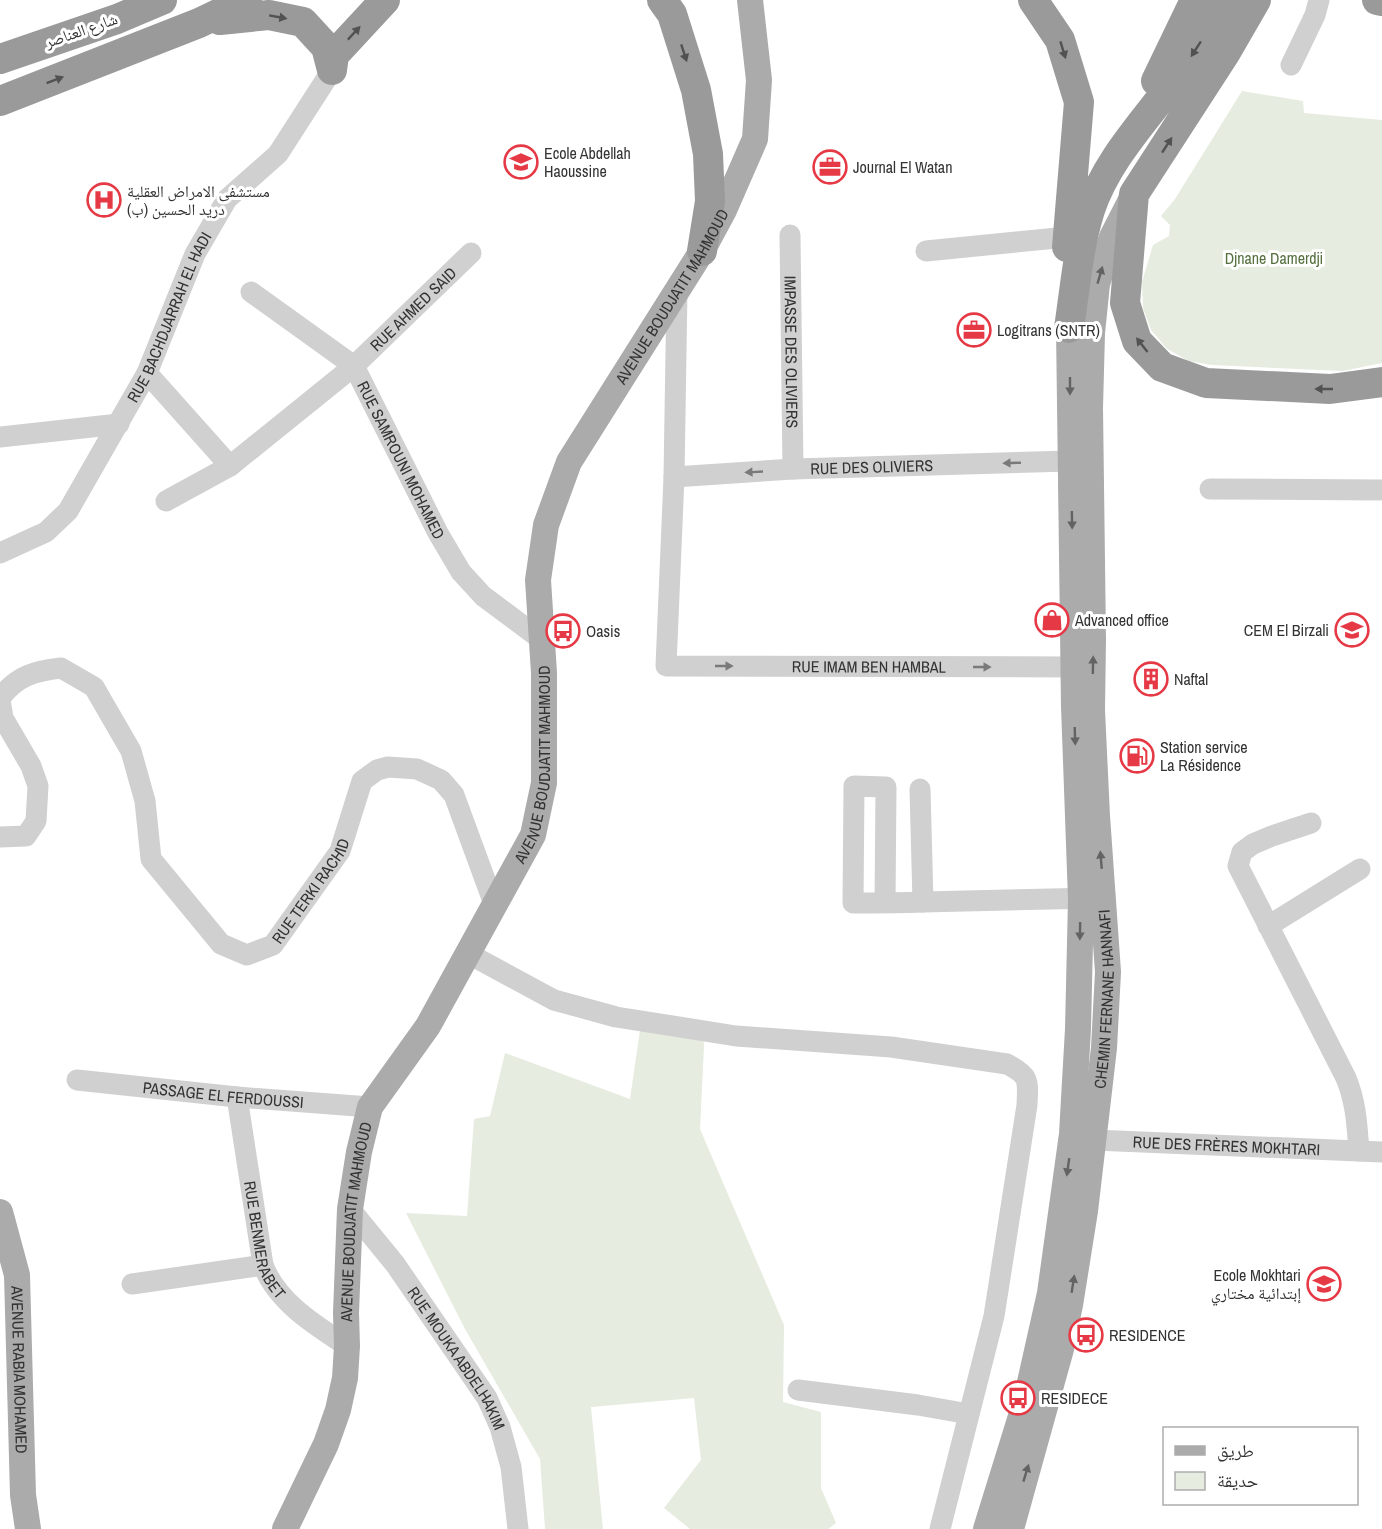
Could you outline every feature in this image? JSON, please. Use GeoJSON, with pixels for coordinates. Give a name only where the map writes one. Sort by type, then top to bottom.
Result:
{"type":"FeatureCollection","features":[{"type":"Feature","properties":{"kind":"highway","name":"شارع العناصر"},"geometry":{"type":"LineString","coordinates":[[0,59],[117,19],[162,0]]}},
{"type":"Feature","properties":{"kind":"highway"},"geometry":{"type":"LineString","coordinates":[[0,101],[199,23],[247,0]]}},
{"type":"Feature","properties":{"kind":"highway"},"geometry":{"type":"LineString","coordinates":[[332,70],[334,55],[385,0]]}},
{"type":"Feature","properties":{"kind":"highway"},"geometry":{"type":"LineString","coordinates":[[662,0],[672,14],[696,90],[708,154],[710,201],[702,251]]}},
{"type":"Feature","properties":{"kind":"highway"},"geometry":{"type":"LineString","coordinates":[[1033,0],[1060,40],[1079,102],[1067,237],[1070,328]]}},
{"type":"Feature","properties":{"kind":"highway"},"geometry":{"type":"LineString","coordinates":[[1129,140],[1196,0]]}},
{"type":"Feature","properties":{"kind":"highway"},"geometry":{"type":"LineString","coordinates":[[1070,328],[1090,210],[1107,172],[1178,76],[1227,0]]}},
{"type":"Feature","properties":{"kind":"highway"},"geometry":{"type":"LineString","coordinates":[[1256,0],[1220,62],[1134,194],[1125,303],[1137,340],[1162,367],[1206,383],[1330,389],[1382,382]]}},
{"type":"Feature","properties":{"kind":"highway"},"geometry":{"type":"LineString","coordinates":[[1377,0],[1382,1]]}},
{"type":"Feature","properties":{"kind":"highway"},"geometry":{"type":"LineString","coordinates":[[199,23],[268,15],[303,22],[326,47],[332,70]]}},
{"type":"Feature","properties":{"kind":"main road","name":"AVENUE BOUDJATIT MAHMOUD"},"geometry":{"type":"LineString","coordinates":[[285,1529],[326,1444],[339,1410],[345,1378],[347,1346],[350,1209],[359,1152],[370,1107],[428,1026],[533,835],[544,783],[544,673],[538,580],[546,525],[569,462],[702,251],[755,139],[759,80],[750,0]]}},
{"type":"Feature","properties":{"kind":"main road"},"geometry":{"type":"LineString","coordinates":[[1080,461],[1097,284],[1112,237],[1134,194]]}},
{"type":"Feature","properties":{"kind":"main road"},"geometry":{"type":"LineString","coordinates":[[1070,328],[1080,461]]}},
{"type":"Feature","properties":{"kind":"main road","name":"CHEMIN FERNANE HANNAFI"},"geometry":{"type":"LineString","coordinates":[[1080,461],[1074,667],[1092,898]]}},
{"type":"Feature","properties":{"kind":"main road","name":"CHEMIN FERNANE HANNAFI"},"geometry":{"type":"LineString","coordinates":[[1011,1529],[1061,1349],[1085,1211],[1078,1029],[1092,898],[1097,816],[1092,710],[1093,639],[1080,461]]}},
{"type":"Feature","properties":{"kind":"main road","name":"CHEMIN FERNANE HANNAFI"},"geometry":{"type":"LineString","coordinates":[[986,1529],[1026,1400],[1083,1137]]}},
{"type":"Feature","properties":{"kind":"main road","name":"AVENUE RABIA MOHAMED"},"geometry":{"type":"LineString","coordinates":[[0,1212],[17,1275],[23,1495],[28,1529]]}},
{"type":"Feature","properties":{"kind":"street"},"geometry":{"type":"LineString","coordinates":[[1291,65],[1315,15],[1319,0]]}},
{"type":"Feature","properties":{"kind":"street","name":"RUE BACHDJARRAH EL HADI"},"geometry":{"type":"LineString","coordinates":[[0,554],[46,532],[68,511],[147,373],[195,254],[227,199],[278,154],[332,70]]}},
{"type":"Feature","properties":{"kind":"street","name":"IMPASSE DES OLIVIERS"},"geometry":{"type":"LineString","coordinates":[[790,235],[793,470]]}},
{"type":"Feature","properties":{"kind":"street"},"geometry":{"type":"LineString","coordinates":[[926,251],[1067,237]]}},
{"type":"Feature","properties":{"kind":"street","name":"RUE AHMED SAID"},"geometry":{"type":"LineString","coordinates":[[166,501],[230,466],[354,366],[471,253]]}},
{"type":"Feature","properties":{"kind":"street"},"geometry":{"type":"LineString","coordinates":[[674,477],[677,289]]}},
{"type":"Feature","properties":{"kind":"street","name":"RUE SAMROUNI MOHAMED"},"geometry":{"type":"LineString","coordinates":[[251,292],[354,366],[438,533],[461,572],[483,596],[542,640]]}},
{"type":"Feature","properties":{"kind":"street"},"geometry":{"type":"LineString","coordinates":[[147,373],[230,466]]}},
{"type":"Feature","properties":{"kind":"street"},"geometry":{"type":"LineString","coordinates":[[0,437],[119,424]]}},
{"type":"Feature","properties":{"kind":"street","name":"RUE DES OLIVIERS"},"geometry":{"type":"LineString","coordinates":[[674,477],[793,470],[1080,461]]}},
{"type":"Feature","properties":{"kind":"street","name":"RUE IMAM BEN HAMBAL"},"geometry":{"type":"LineString","coordinates":[[674,477],[666,666],[1074,667]]}},
{"type":"Feature","properties":{"kind":"street"},"geometry":{"type":"LineString","coordinates":[[1210,489],[1382,490]]}},
{"type":"Feature","properties":{"kind":"street","name":"RUE TERKI RACHID"},"geometry":{"type":"LineString","coordinates":[[0,837],[26,836],[36,821],[38,786],[32,766],[3,718],[0,699],[11,683],[33,674],[61,668],[94,687],[131,751],[145,801],[151,859],[221,944],[247,955],[273,945],[340,851],[362,781],[377,770],[388,767],[417,769],[441,780],[454,795],[494,904]]}},
{"type":"Feature","properties":{"kind":"street"},"geometry":{"type":"LineString","coordinates":[[885,903],[886,787],[854,786],[853,903],[885,903],[1092,898]]}},
{"type":"Feature","properties":{"kind":"street"},"geometry":{"type":"LineString","coordinates":[[920,789],[923,902]]}},
{"type":"Feature","properties":{"kind":"street"},"geometry":{"type":"LineString","coordinates":[[1311,823],[1253,844],[1242,852],[1238,866],[1346,1078],[1356,1111],[1359,1151]]}},
{"type":"Feature","properties":{"kind":"street"},"geometry":{"type":"LineString","coordinates":[[1268,926],[1360,869]]}},
{"type":"Feature","properties":{"kind":"street"},"geometry":{"type":"LineString","coordinates":[[469,954],[554,1000],[616,1017],[736,1036],[891,1047],[1007,1064],[1022,1072],[1028,1080],[1027,1105],[993,1316],[940,1529]]}},
{"type":"Feature","properties":{"kind":"street","name":"PASSAGE EL FERDOUSSI"},"geometry":{"type":"LineString","coordinates":[[76,1080],[237,1097],[370,1107]]}},
{"type":"Feature","properties":{"kind":"street","name":"RUE BENMERABET"},"geometry":{"type":"LineString","coordinates":[[237,1097],[263,1265],[269,1281],[311,1322],[347,1346]]}},
{"type":"Feature","properties":{"kind":"street","name":"RUE DES FRÈRES MOKHTARI"},"geometry":{"type":"LineString","coordinates":[[1083,1137],[1382,1152]]}},
{"type":"Feature","properties":{"kind":"street","name":"RUE MOUKA ABDELHAKIM"},"geometry":{"type":"LineString","coordinates":[[350,1209],[395,1264],[487,1398],[500,1427],[511,1467],[518,1529]]}},
{"type":"Feature","properties":{"kind":"street"},"geometry":{"type":"LineString","coordinates":[[132,1284],[263,1265]]}},
{"type":"Feature","properties":{"kind":"street"},"geometry":{"type":"LineString","coordinates":[[798,1390],[918,1405],[969,1414]]}},
{"type":"Feature","properties":{"kind":"green space","name":"Djnane Damerdji"},"geometry":{"type":"Polygon","coordinates":[[[1242,91],[1303,101],[1304,113],[1382,120],[1382,363],[1343,371],[1212,365],[1189,361],[1167,349],[1151,330],[1143,308],[1142,282],[1153,245],[1169,236],[1170,225],[1161,216],[1175,199],[1242,91]]]}},
{"type":"Feature","properties":{"kind":"green space"},"geometry":{"type":"Polygon","coordinates":[[[641,1023],[703,1032],[700,1129],[784,1325],[783,1402],[821,1412],[821,1488],[836,1523],[828,1529],[690,1529],[664,1508],[701,1460],[694,1398],[591,1407],[603,1529],[545,1529],[540,1459],[465,1329],[406,1213],[467,1216],[474,1119],[490,1116],[505,1053],[630,1099],[641,1023]]]}},
{"type":"Feature","properties":{"kind":"place","name":"Ecole Abdellah Haoussine"},"geometry":{"type":"Point","coordinates":[521,162]}},
{"type":"Feature","properties":{"kind":"place","name":"Journal El Watan"},"geometry":{"type":"Point","coordinates":[830,167]}},
{"type":"Feature","properties":{"kind":"place","name":"مستشفى الامراض العقلية دريد الحسين (ب)"},"geometry":{"type":"Point","coordinates":[104,200]}},
{"type":"Feature","properties":{"kind":"place","name":"Logitrans (SNTR)"},"geometry":{"type":"Point","coordinates":[974,330]}},
{"type":"Feature","properties":{"kind":"place","name":"Advanced office"},"geometry":{"type":"Point","coordinates":[1052,620]}},
{"type":"Feature","properties":{"kind":"place","name":"CEM El Birzali"},"geometry":{"type":"Point","coordinates":[1352,630]}},
{"type":"Feature","properties":{"kind":"place","name":"Oasis"},"geometry":{"type":"Point","coordinates":[563,631]}},
{"type":"Feature","properties":{"kind":"place","name":"Naftal"},"geometry":{"type":"Point","coordinates":[1151,679]}},
{"type":"Feature","properties":{"kind":"place","name":"Station service La Résidence"},"geometry":{"type":"Point","coordinates":[1137,756]}},
{"type":"Feature","properties":{"kind":"place","name":"Ecole Mokhtari إبتدائية مختاري"},"geometry":{"type":"Point","coordinates":[1324,1284]}},
{"type":"Feature","properties":{"kind":"place","name":"RESIDENCE"},"geometry":{"type":"Point","coordinates":[1086,1335]}},
{"type":"Feature","properties":{"kind":"place","name":"RESIDECE"},"geometry":{"type":"Point","coordinates":[1018,1398]}}]}
